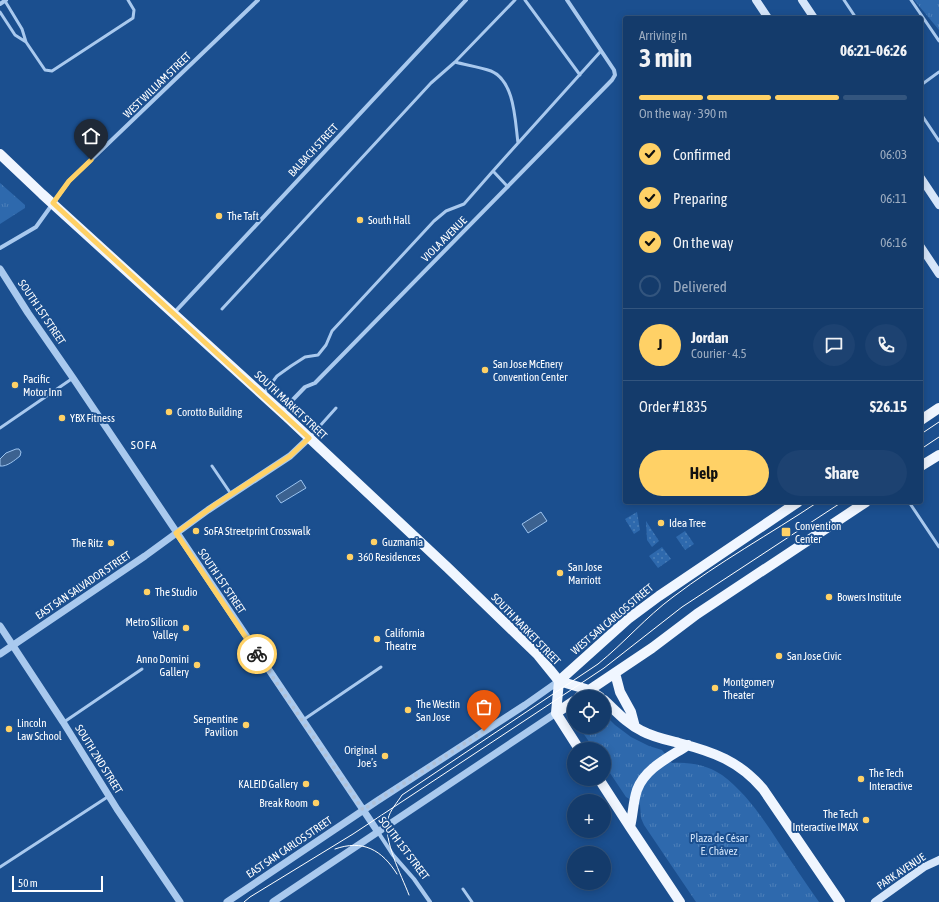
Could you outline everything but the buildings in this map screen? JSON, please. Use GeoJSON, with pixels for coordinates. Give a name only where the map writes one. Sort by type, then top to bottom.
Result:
{"type":"FeatureCollection","features":[{"type":"Feature","properties":{"kind":"main road"},"geometry":{"type":"LineString","coordinates":[[756,0],[767,16]]}},
{"type":"Feature","properties":{"kind":"main road"},"geometry":{"type":"LineString","coordinates":[[802,0],[813,16]]}},
{"type":"Feature","properties":{"kind":"main road","name":"SOUTH MARKET STREET"},"geometry":{"type":"LineString","coordinates":[[0,154],[282,412],[538,655],[559,681],[589,690]]}},
{"type":"Feature","properties":{"kind":"main road"},"geometry":{"type":"LineString","coordinates":[[923,181],[939,205]]}},
{"type":"Feature","properties":{"kind":"main road"},"geometry":{"type":"LineString","coordinates":[[923,251],[939,274]]}},
{"type":"Feature","properties":{"kind":"main road"},"geometry":{"type":"LineString","coordinates":[[923,419],[939,408]]}},
{"type":"Feature","properties":{"kind":"main road"},"geometry":{"type":"LineString","coordinates":[[923,465],[939,455]]}},
{"type":"Feature","properties":{"kind":"main road","name":"WEST SAN CARLOS STREET"},"geometry":{"type":"LineString","coordinates":[[559,681],[628,619],[653,600],[795,504]]}},
{"type":"Feature","properties":{"kind":"main road"},"geometry":{"type":"LineString","coordinates":[[589,690],[652,648],[696,614],[863,504]]}},
{"type":"Feature","properties":{"kind":"main road"},"geometry":{"type":"LineString","coordinates":[[615,673],[620,692],[632,712],[635,727]]}},
{"type":"Feature","properties":{"kind":"main road","name":"SOUTH MARKET STREET"},"geometry":{"type":"LineString","coordinates":[[556,713],[559,681]]}},
{"type":"Feature","properties":{"kind":"main road"},"geometry":{"type":"LineString","coordinates":[[567,706],[556,713],[575,742]]}},
{"type":"Feature","properties":{"kind":"main road"},"geometry":{"type":"LineString","coordinates":[[611,706],[635,727],[650,735],[688,745],[729,760],[744,769],[763,789],[840,902]]}},
{"type":"Feature","properties":{"kind":"main road"},"geometry":{"type":"LineString","coordinates":[[630,827],[638,790],[642,781],[652,770],[669,756],[688,745]]}},
{"type":"Feature","properties":{"kind":"main road"},"geometry":{"type":"LineString","coordinates":[[604,786],[680,902]]}},
{"type":"Feature","properties":{"kind":"main road","name":"PARK AVENUE"},"geometry":{"type":"LineString","coordinates":[[875,902],[924,867],[939,860]]}},
{"type":"Feature","properties":{"kind":"street"},"geometry":{"type":"LineString","coordinates":[[0,4],[5,0]]}},
{"type":"Feature","properties":{"kind":"street","name":"WEST WILLIAM STREET"},"geometry":{"type":"LineString","coordinates":[[0,248],[36,227],[69,181],[258,0]]}},
{"type":"Feature","properties":{"kind":"street","name":"BALBACH STREET"},"geometry":{"type":"LineString","coordinates":[[174,313],[466,0]]}},
{"type":"Feature","properties":{"kind":"street"},"geometry":{"type":"LineString","coordinates":[[567,0],[601,51]]}},
{"type":"Feature","properties":{"kind":"street","name":"VIOLA AVENUE"},"geometry":{"type":"LineString","coordinates":[[282,412],[305,387],[315,383],[609,85],[615,75],[614,70],[601,51]]}},
{"type":"Feature","properties":{"kind":"street","name":"SOUTH 1ST STREET"},"geometry":{"type":"LineString","coordinates":[[0,269],[28,313],[393,855],[414,879],[430,902]]}},
{"type":"Feature","properties":{"kind":"street","name":"EAST SAN SALVADOR STREET"},"geometry":{"type":"LineString","coordinates":[[0,654],[145,556],[232,494],[290,456],[309,438]]}},
{"type":"Feature","properties":{"kind":"street","name":"SOUTH 2ND STREET"},"geometry":{"type":"LineString","coordinates":[[0,626],[63,722],[109,796],[180,902]]}},
{"type":"Feature","properties":{"kind":"street","name":"WEST SAN CARLOS STREET"},"geometry":{"type":"LineString","coordinates":[[363,810],[559,681]]}},
{"type":"Feature","properties":{"kind":"street"},"geometry":{"type":"LineString","coordinates":[[273,902],[556,713]]}},
{"type":"Feature","properties":{"kind":"street","name":"EAST SAN CARLOS STREET"},"geometry":{"type":"LineString","coordinates":[[227,902],[363,810]]}},
{"type":"Feature","properties":{"kind":"lane"},"geometry":{"type":"LineString","coordinates":[[5,0],[22,29],[26,42],[45,70],[52,70],[133,18],[134,10],[128,0]]}},
{"type":"Feature","properties":{"kind":"lane"},"geometry":{"type":"LineString","coordinates":[[222,309],[431,83],[455,62],[515,0]]}},
{"type":"Feature","properties":{"kind":"lane"},"geometry":{"type":"LineString","coordinates":[[525,0],[580,75]]}},
{"type":"Feature","properties":{"kind":"lane"},"geometry":{"type":"LineString","coordinates":[[844,0],[855,16]]}},
{"type":"Feature","properties":{"kind":"lane"},"geometry":{"type":"LineString","coordinates":[[911,0],[922,16]]}},
{"type":"Feature","properties":{"kind":"lane"},"geometry":{"type":"LineString","coordinates":[[0,12],[15,35],[26,42]]}},
{"type":"Feature","properties":{"kind":"lane"},"geometry":{"type":"LineString","coordinates":[[923,18],[939,41]]}},
{"type":"Feature","properties":{"kind":"lane"},"geometry":{"type":"LineString","coordinates":[[262,394],[277,376],[305,357],[318,355],[326,345],[332,331],[418,238],[446,211],[464,204],[601,51]]}},
{"type":"Feature","properties":{"kind":"lane"},"geometry":{"type":"LineString","coordinates":[[455,62],[492,71],[505,82],[512,102],[518,143]]}},
{"type":"Feature","properties":{"kind":"lane"},"geometry":{"type":"LineString","coordinates":[[923,84],[939,72]]}},
{"type":"Feature","properties":{"kind":"lane"},"geometry":{"type":"LineString","coordinates":[[923,117],[939,141]]}},
{"type":"Feature","properties":{"kind":"lane"},"geometry":{"type":"LineString","coordinates":[[493,171],[508,187]]}},
{"type":"Feature","properties":{"kind":"lane"},"geometry":{"type":"LineString","coordinates":[[0,428],[73,378]]}},
{"type":"Feature","properties":{"kind":"lane"},"geometry":{"type":"LineString","coordinates":[[309,438],[336,408]]}},
{"type":"Feature","properties":{"kind":"lane"},"geometry":{"type":"LineString","coordinates":[[212,466],[232,494]]}},
{"type":"Feature","properties":{"kind":"lane"},"geometry":{"type":"LineString","coordinates":[[910,504],[939,547]]}},
{"type":"Feature","properties":{"kind":"lane"},"geometry":{"type":"LineString","coordinates":[[302,720],[381,667]]}},
{"type":"Feature","properties":{"kind":"lane"},"geometry":{"type":"LineString","coordinates":[[63,722],[142,669]]}},
{"type":"Feature","properties":{"kind":"lane"},"geometry":{"type":"LineString","coordinates":[[0,867],[109,796]]}},
{"type":"Feature","properties":{"kind":"lane"},"geometry":{"type":"LineString","coordinates":[[463,889],[472,902]]}},
{"type":"Feature","properties":{"kind":"green space"},"geometry":{"type":"Polygon","coordinates":[[[914,0],[939,0],[939,30],[914,0]]]}},
{"type":"Feature","properties":{"kind":"green space"},"geometry":{"type":"Polygon","coordinates":[[[0,183],[25,205],[25,208],[0,224],[0,183]]]}},
{"type":"Feature","properties":{"kind":"green space"},"geometry":{"type":"Polygon","coordinates":[[[637,512],[640,530],[634,534],[625,519],[637,512]]]}},
{"type":"Feature","properties":{"kind":"green space"},"geometry":{"type":"Polygon","coordinates":[[[646,521],[659,541],[652,547],[647,540],[646,521]]]}},
{"type":"Feature","properties":{"kind":"green space"},"geometry":{"type":"Polygon","coordinates":[[[685,531],[694,544],[685,550],[676,537],[685,531]]]}},
{"type":"Feature","properties":{"kind":"green space"},"geometry":{"type":"Polygon","coordinates":[[[662,547],[671,559],[658,568],[649,556],[662,547]]]}},
{"type":"Feature","properties":{"kind":"green space","name":"Plaza de César E. Chávez"},"geometry":{"type":"Polygon","coordinates":[[[611,721],[631,737],[649,746],[662,750],[672,763],[692,764],[710,769],[722,775],[739,790],[760,815],[819,902],[696,902],[644,825],[641,818],[640,805],[626,797],[611,774],[611,742],[589,742],[584,734],[611,734],[611,721]]]}},
{"type":"Feature","properties":{"kind":"shaded area"},"geometry":{"type":"Polygon","coordinates":[[[19,449],[21,452],[20,456],[8,464],[0,466],[0,459],[6,453],[19,449]]]}},
{"type":"Feature","properties":{"kind":"shaded area"},"geometry":{"type":"Polygon","coordinates":[[[301,480],[306,488],[281,503],[276,496],[301,480]]]}},
{"type":"Feature","properties":{"kind":"shaded area"},"geometry":{"type":"Polygon","coordinates":[[[541,512],[547,521],[528,533],[522,524],[541,512]]]}},
{"type":"Feature","properties":{"kind":"tram line"},"geometry":{"type":"LineString","coordinates":[[923,433],[939,422]]}},
{"type":"Feature","properties":{"kind":"tram line"},"geometry":{"type":"LineString","coordinates":[[923,448],[939,437]]}},
{"type":"Feature","properties":{"kind":"tram line"},"geometry":{"type":"LineString","coordinates":[[409,895],[390,847],[387,828],[390,813],[402,795],[598,664],[654,613],[690,584],[815,504]]}},
{"type":"Feature","properties":{"kind":"tram line"},"geometry":{"type":"LineString","coordinates":[[244,902],[353,834],[604,668],[682,607],[839,504]]}},
{"type":"Feature","properties":{"kind":"tram line"},"geometry":{"type":"LineString","coordinates":[[335,849],[354,845],[371,849],[385,859],[397,874]]}},
{"type":"Feature","properties":{"kind":"way so far"},"geometry":{"type":"LineString","coordinates":[[257,654],[363,810],[484,731]]}},
{"type":"Feature","properties":{"kind":"place","name":"The Taft"},"geometry":{"type":"Point","coordinates":[219,216]}},
{"type":"Feature","properties":{"kind":"place","name":"South Hall"},"geometry":{"type":"Point","coordinates":[360,220]}},
{"type":"Feature","properties":{"kind":"place","name":"San Jose McEnery Convention Center"},"geometry":{"type":"Point","coordinates":[485,370]}},
{"type":"Feature","properties":{"kind":"place","name":"Pacific Motor Inn"},"geometry":{"type":"Point","coordinates":[15,385]}},
{"type":"Feature","properties":{"kind":"place","name":"Corotto Building"},"geometry":{"type":"Point","coordinates":[169,412]}},
{"type":"Feature","properties":{"kind":"place","name":"YBX Fitness"},"geometry":{"type":"Point","coordinates":[62,418]}},
{"type":"Feature","properties":{"kind":"place","name":"Idea Tree"},"geometry":{"type":"Point","coordinates":[661,523]}},
{"type":"Feature","properties":{"kind":"place","name":"SoFA Streetprint Crosswalk"},"geometry":{"type":"Point","coordinates":[196,531]}},
{"type":"Feature","properties":{"kind":"place","name":"Convention Center"},"geometry":{"type":"Point","coordinates":[786,532]}},
{"type":"Feature","properties":{"kind":"place","name":"Guzmania"},"geometry":{"type":"Point","coordinates":[374,542]}},
{"type":"Feature","properties":{"kind":"place","name":"The Ritz"},"geometry":{"type":"Point","coordinates":[111,543]}},
{"type":"Feature","properties":{"kind":"place","name":"360 Residences"},"geometry":{"type":"Point","coordinates":[350,557]}},
{"type":"Feature","properties":{"kind":"place","name":"San Jose Marriott"},"geometry":{"type":"Point","coordinates":[560,573]}},
{"type":"Feature","properties":{"kind":"place","name":"The Studio"},"geometry":{"type":"Point","coordinates":[147,592]}},
{"type":"Feature","properties":{"kind":"place","name":"Bowers Institute"},"geometry":{"type":"Point","coordinates":[829,597]}},
{"type":"Feature","properties":{"kind":"place","name":"Metro Silicon Valley"},"geometry":{"type":"Point","coordinates":[186,628]}},
{"type":"Feature","properties":{"kind":"place","name":"California Theatre"},"geometry":{"type":"Point","coordinates":[377,639]}},
{"type":"Feature","properties":{"kind":"place","name":"San Jose Civic"},"geometry":{"type":"Point","coordinates":[779,656]}},
{"type":"Feature","properties":{"kind":"place","name":"Anno Domini Gallery"},"geometry":{"type":"Point","coordinates":[197,665]}},
{"type":"Feature","properties":{"kind":"place","name":"Montgomery Theater"},"geometry":{"type":"Point","coordinates":[715,688]}},
{"type":"Feature","properties":{"kind":"place","name":"The Westin San Jose"},"geometry":{"type":"Point","coordinates":[408,710]}},
{"type":"Feature","properties":{"kind":"place","name":"Serpentine Pavilion"},"geometry":{"type":"Point","coordinates":[246,725]}},
{"type":"Feature","properties":{"kind":"place","name":"Lincoln Law School"},"geometry":{"type":"Point","coordinates":[9,729]}},
{"type":"Feature","properties":{"kind":"place","name":"Original Joe’s"},"geometry":{"type":"Point","coordinates":[385,756]}},
{"type":"Feature","properties":{"kind":"place","name":"The Tech Interactive"},"geometry":{"type":"Point","coordinates":[861,779]}},
{"type":"Feature","properties":{"kind":"place","name":"KALEID Gallery"},"geometry":{"type":"Point","coordinates":[306,784]}},
{"type":"Feature","properties":{"kind":"place","name":"Break Room"},"geometry":{"type":"Point","coordinates":[316,803]}},
{"type":"Feature","properties":{"kind":"place","name":"The Tech Interactive IMAX"},"geometry":{"type":"Point","coordinates":[866,820]}},
{"type":"Feature","properties":{"kind":"district","name":"SOFA"},"geometry":{"type":"Point","coordinates":[144,445]}},
{"type":"Feature","properties":{"kind":"route"},"geometry":{"type":"LineString","coordinates":[[91,160],[69,181],[53,203],[309,438],[290,456],[216,504],[176,533],[257,654]]}}]}
